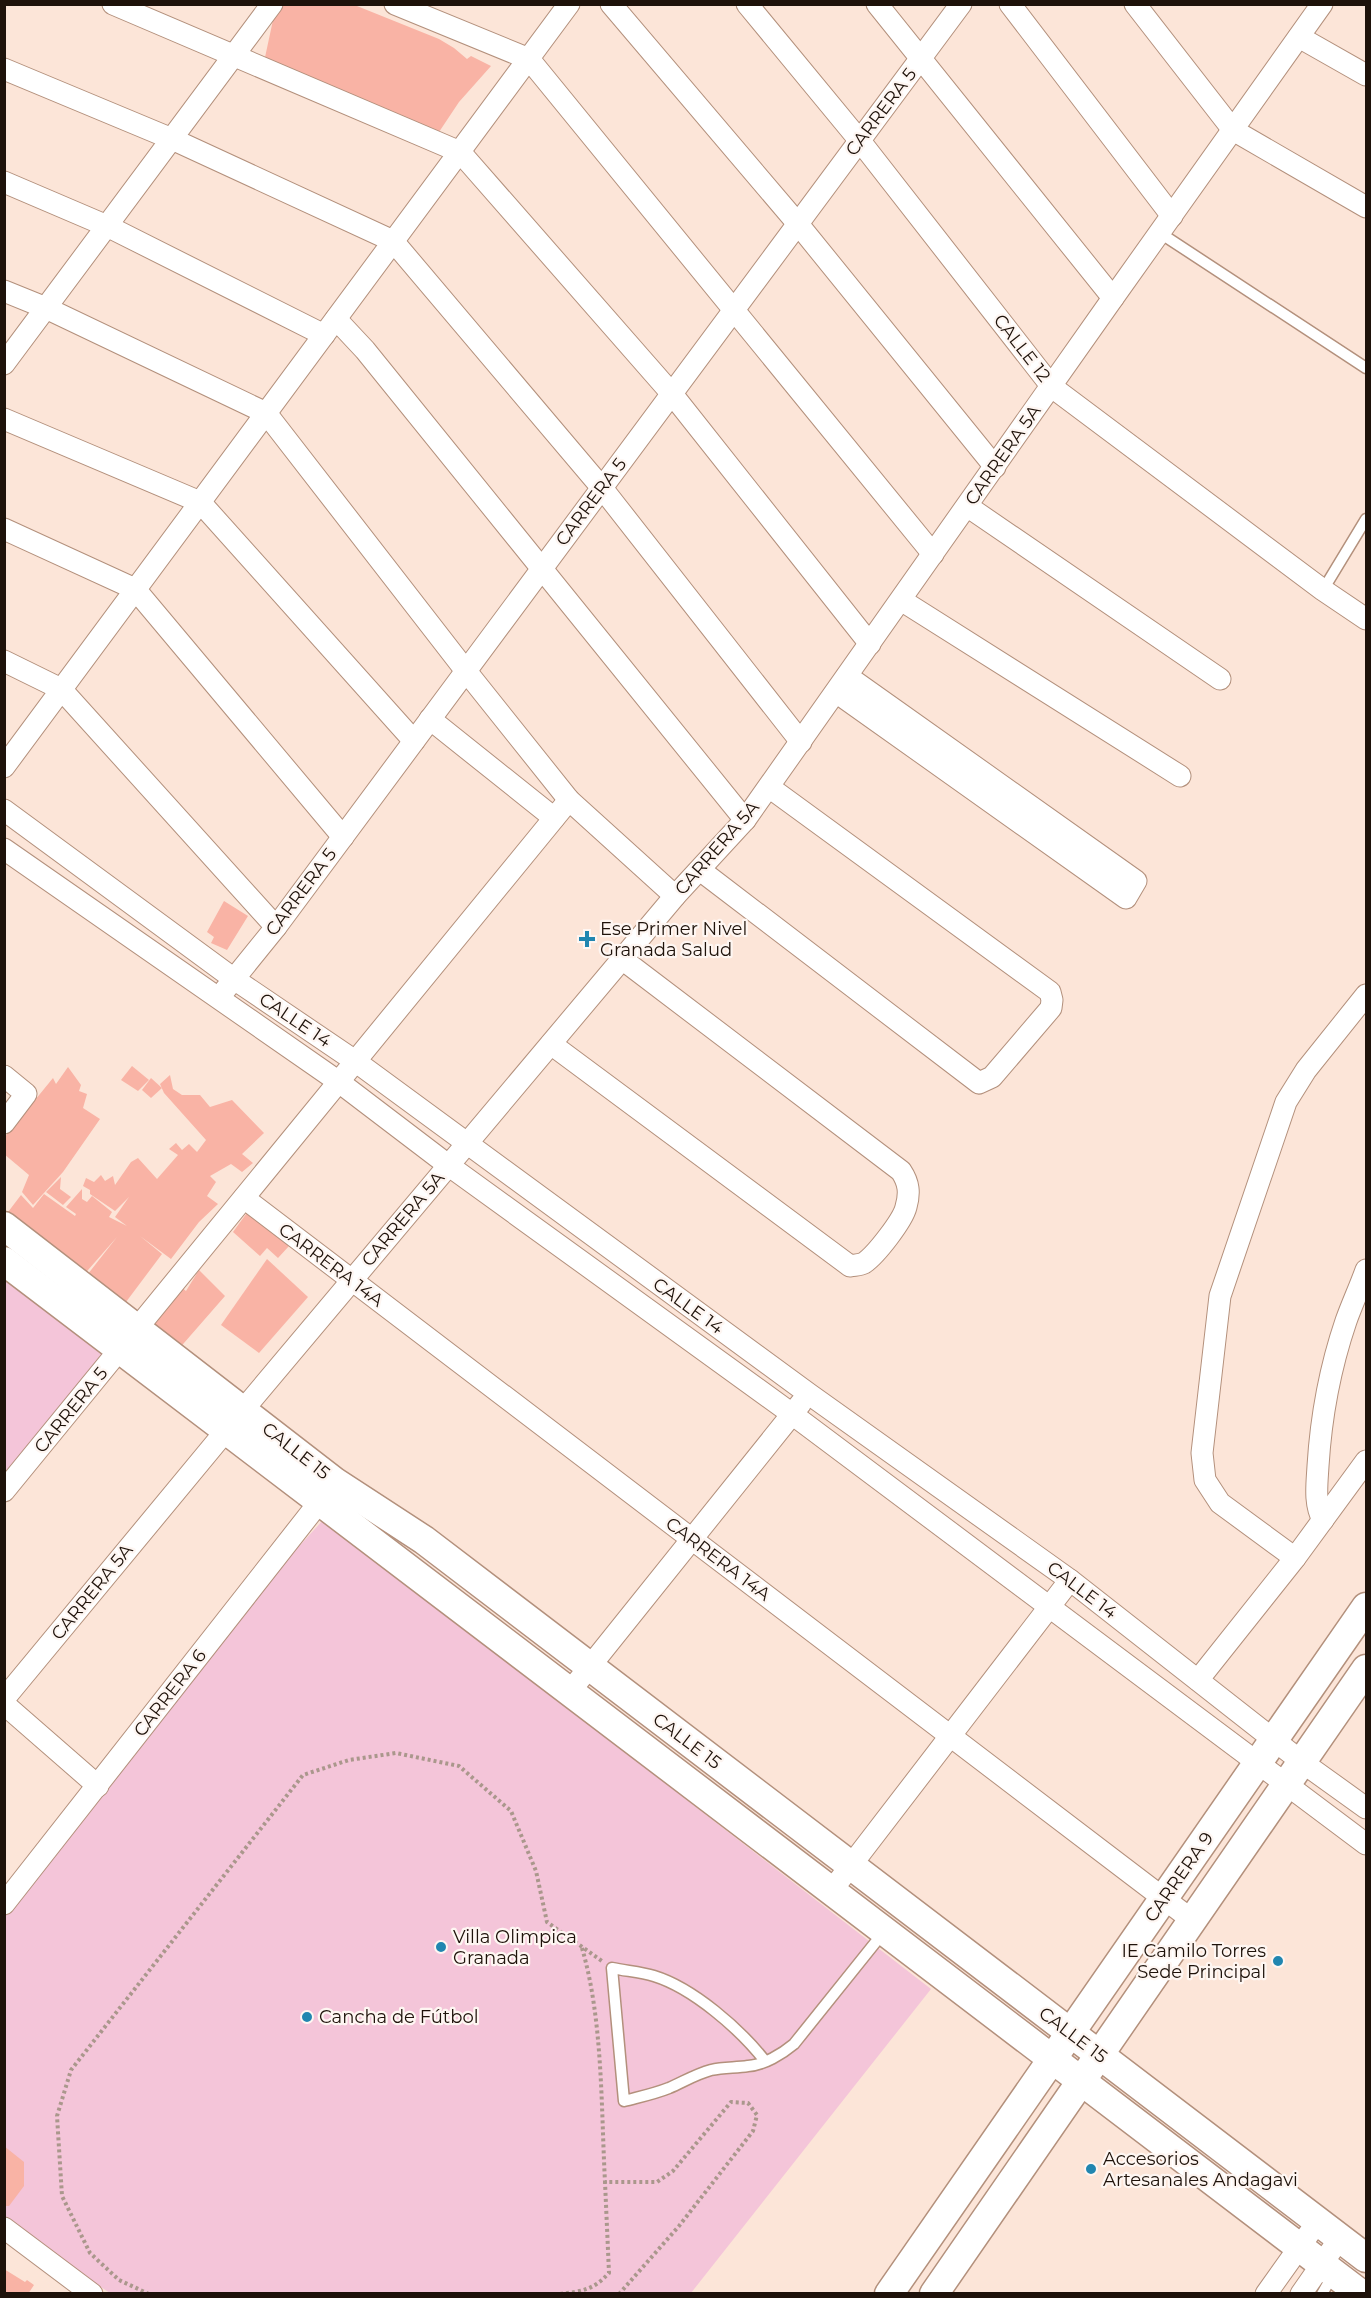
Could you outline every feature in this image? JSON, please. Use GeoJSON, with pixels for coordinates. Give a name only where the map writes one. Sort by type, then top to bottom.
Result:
{"type":"FeatureCollection","features":[{"type":"Feature","properties":{"kind":"street"},"geometry":{"type":"LineString","coordinates":[[113,4],[460,152],[672,394],[870,644]]}},
{"type":"Feature","properties":{"kind":"street"},"geometry":{"type":"LineString","coordinates":[[4,364],[272,4]]}},
{"type":"Feature","properties":{"kind":"street"},"geometry":{"type":"LineString","coordinates":[[395,4],[529,59],[933,554]]}},
{"type":"Feature","properties":{"kind":"street"},"geometry":{"type":"LineString","coordinates":[[4,767],[569,4]]}},
{"type":"Feature","properties":{"kind":"street"},"geometry":{"type":"LineString","coordinates":[[611,4],[798,224],[995,467]]}},
{"type":"Feature","properties":{"kind":"street","name":"CALLE 12"},"geometry":{"type":"LineString","coordinates":[[747,4],[860,141],[1052,387],[1323,590],[1366,619]]}},
{"type":"Feature","properties":{"kind":"street"},"geometry":{"type":"LineString","coordinates":[[877,4],[1113,298]]}},
{"type":"Feature","properties":{"kind":"street","name":"CARRERA 5"},"geometry":{"type":"LineString","coordinates":[[220,998],[276,927],[961,4]]}},
{"type":"Feature","properties":{"kind":"street"},"geometry":{"type":"LineString","coordinates":[[1010,4],[1172,216]]}},
{"type":"Feature","properties":{"kind":"street"},"geometry":{"type":"LineString","coordinates":[[1135,4],[1233,130],[1366,207]]}},
{"type":"Feature","properties":{"kind":"street","name":"CARRERA 5A"},"geometry":{"type":"LineString","coordinates":[[4,1699],[234,1420],[675,896],[745,820],[1322,4]]}},
{"type":"Feature","properties":{"kind":"street"},"geometry":{"type":"LineString","coordinates":[[1299,37],[1366,75]]}},
{"type":"Feature","properties":{"kind":"street"},"geometry":{"type":"LineString","coordinates":[[4,69],[172,139],[393,241],[602,488],[801,742]]}},
{"type":"Feature","properties":{"kind":"street"},"geometry":{"type":"LineString","coordinates":[[4,182],[330,327],[365,350],[745,820]]}},
{"type":"Feature","properties":{"kind":"street"},"geometry":{"type":"LineString","coordinates":[[4,291],[46,308],[266,413],[569,800],[675,896]]}},
{"type":"Feature","properties":{"kind":"street"},"geometry":{"type":"LineString","coordinates":[[4,419],[200,502],[414,741]]}},
{"type":"Feature","properties":{"kind":"street"},"geometry":{"type":"LineString","coordinates":[[967,506],[1220,679]]}},
{"type":"Feature","properties":{"kind":"street"},"geometry":{"type":"LineString","coordinates":[[4,529],[135,589],[343,837]]}},
{"type":"Feature","properties":{"kind":"street"},"geometry":{"type":"LineString","coordinates":[[901,600],[1180,776]]}},
{"type":"Feature","properties":{"kind":"street"},"geometry":{"type":"LineString","coordinates":[[4,661],[61,689],[276,927]]}},
{"type":"Feature","properties":{"kind":"street"},"geometry":{"type":"LineString","coordinates":[[842,684],[1136,881],[1126,898],[842,684]]}},
{"type":"Feature","properties":{"kind":"street"},"geometry":{"type":"LineString","coordinates":[[430,719],[554,818]]}},
{"type":"Feature","properties":{"kind":"street"},"geometry":{"type":"LineString","coordinates":[[700,870],[979,1083],[992,1077],[1051,1008],[1050,992],[769,787]]}},
{"type":"Feature","properties":{"kind":"street","name":"CARRERA 5"},"geometry":{"type":"LineString","coordinates":[[4,1491],[569,800]]}},
{"type":"Feature","properties":{"kind":"street","name":"CALLE 14"},"geometry":{"type":"LineString","coordinates":[[4,810],[234,979],[355,1061],[809,1394],[1070,1580],[1302,1762],[1366,1808]]}},
{"type":"Feature","properties":{"kind":"street","name":"CALLE 14"},"geometry":{"type":"LineString","coordinates":[[4,849],[339,1082],[448,1166],[792,1414],[1366,1844]]}},
{"type":"Feature","properties":{"kind":"street"},"geometry":{"type":"LineString","coordinates":[[551,1044],[850,1266],[862,1264],[880,1246],[906,1210],[907,1180],[901,1171],[622,959]]}},
{"type":"Feature","properties":{"kind":"street"},"geometry":{"type":"LineString","coordinates":[[1295,1558],[1220,1503],[1205,1480],[1202,1453],[1220,1296],[1286,1102],[1306,1070],[1366,995]]}},
{"type":"Feature","properties":{"kind":"street"},"geometry":{"type":"LineString","coordinates":[[4,1076],[26,1094],[4,1123]]}},
{"type":"Feature","properties":{"kind":"street","name":"CARRERA 14A"},"geometry":{"type":"LineString","coordinates":[[244,1198],[1192,1920]]}},
{"type":"Feature","properties":{"kind":"street","name":"CALLE 15"},"geometry":{"type":"LineString","coordinates":[[4,1226],[128,1339],[327,1492],[406,1564],[1300,2246],[1326,2277],[1361,2294]]}},
{"type":"Feature","properties":{"kind":"street","name":"CALLE 15"},"geometry":{"type":"LineString","coordinates":[[4,1261],[128,1339]]}},
{"type":"Feature","properties":{"kind":"street"},"geometry":{"type":"LineString","coordinates":[[1323,1520],[1318,1508],[1317,1489],[1320,1435],[1327,1394],[1341,1338],[1366,1270]]}},
{"type":"Feature","properties":{"kind":"street"},"geometry":{"type":"LineString","coordinates":[[571,1690],[809,1394]]}},
{"type":"Feature","properties":{"kind":"street"},"geometry":{"type":"LineString","coordinates":[[1198,1680],[1295,1558],[1366,1461]]}},
{"type":"Feature","properties":{"kind":"street","name":"CALLE 15"},"geometry":{"type":"LineString","coordinates":[[327,1492],[424,1540],[1366,2258]]}},
{"type":"Feature","properties":{"kind":"street","name":"CARRERA 6"},"geometry":{"type":"LineString","coordinates":[[4,1904],[327,1492]]}},
{"type":"Feature","properties":{"kind":"street"},"geometry":{"type":"LineString","coordinates":[[832,1890],[1070,1580]]}},
{"type":"Feature","properties":{"kind":"street","name":"CARRERA 9"},"geometry":{"type":"LineString","coordinates":[[889,2294],[1366,1607]]}},
{"type":"Feature","properties":{"kind":"street","name":"CARRERA 9"},"geometry":{"type":"LineString","coordinates":[[933,2294],[1366,1669]]}},
{"type":"Feature","properties":{"kind":"street"},"geometry":{"type":"LineString","coordinates":[[4,1704],[98,1786]]}},
{"type":"Feature","properties":{"kind":"street"},"geometry":{"type":"LineString","coordinates":[[1266,2294],[1318,2221]]}},
{"type":"Feature","properties":{"kind":"street"},"geometry":{"type":"LineString","coordinates":[[4,2228],[92,2294]]}},
{"type":"Feature","properties":{"kind":"street"},"geometry":{"type":"LineString","coordinates":[[1301,2294],[1326,2277],[1340,2238]]}},
{"type":"Feature","properties":{"kind":"lane"},"geometry":{"type":"LineString","coordinates":[[1160,233],[1366,368]]}},
{"type":"Feature","properties":{"kind":"lane"},"geometry":{"type":"LineString","coordinates":[[1323,590],[1366,519]]}},
{"type":"Feature","properties":{"kind":"lane"},"geometry":{"type":"LineString","coordinates":[[765,2061],[742,2035],[692,1995],[655,1977],[612,1968],[624,2102],[669,2088],[710,2070],[723,2067],[750,2067],[778,2056],[794,2044],[885,1930]]}},
{"type":"Feature","properties":{"kind":"path"},"geometry":{"type":"LineString","coordinates":[[149,2294],[119,2280],[90,2253],[62,2196],[57,2116],[71,2070],[303,1775],[348,1760],[396,1753],[459,1766],[511,1810],[536,1871],[547,1922],[612,1968]]}},
{"type":"Feature","properties":{"kind":"path"},"geometry":{"type":"LineString","coordinates":[[560,2294],[584,2291],[598,2285],[609,2273],[595,2007],[582,1947]]}},
{"type":"Feature","properties":{"kind":"path"},"geometry":{"type":"LineString","coordinates":[[605,2182],[657,2182],[673,2171],[731,2103],[748,2103],[757,2115],[753,2131],[679,2226],[619,2294]]}},
{"type":"Feature","properties":{"kind":"shaded area"},"geometry":{"type":"Polygon","coordinates":[[[5,1273],[109,1353],[5,1479],[5,1273]]]}},
{"type":"Feature","properties":{"kind":"shaded area","name":"Villa Olimpica Granada"},"geometry":{"type":"Polygon","coordinates":[[[324,1519],[931,1989],[691,2293],[110,2293],[5,2224],[4,1905],[206,1648],[324,1519]]]}},
{"type":"Feature","properties":{"kind":"building"},"geometry":{"type":"Polygon","coordinates":[[[284,4],[352,4],[439,39],[467,59],[471,56],[491,66],[459,102],[437,135],[264,62],[273,20],[284,4]]]}},
{"type":"Feature","properties":{"kind":"building"},"geometry":{"type":"Polygon","coordinates":[[[224,901],[248,916],[227,950],[211,943],[214,937],[207,932],[224,901]]]}},
{"type":"Feature","properties":{"kind":"building"},"geometry":{"type":"Polygon","coordinates":[[[132,1066],[149,1080],[138,1091],[121,1080],[132,1066]]]}},
{"type":"Feature","properties":{"kind":"building"},"geometry":{"type":"Polygon","coordinates":[[[68,1067],[81,1085],[79,1091],[87,1094],[83,1108],[100,1119],[63,1172],[33,1205],[22,1192],[29,1175],[4,1154],[4,1138],[53,1078],[56,1084],[68,1067]]]}},
{"type":"Feature","properties":{"kind":"building"},"geometry":{"type":"Polygon","coordinates":[[[170,1075],[173,1089],[182,1095],[200,1095],[210,1107],[232,1100],[264,1133],[242,1154],[253,1163],[242,1172],[231,1164],[210,1176],[216,1182],[207,1196],[218,1204],[199,1222],[171,1259],[140,1236],[162,1254],[120,1310],[84,1279],[117,1237],[81,1278],[5,1216],[21,1195],[33,1208],[44,1194],[75,1216],[76,1214],[66,1207],[82,1189],[82,1199],[87,1202],[92,1196],[112,1212],[109,1217],[127,1226],[115,1217],[129,1197],[115,1211],[90,1194],[90,1190],[83,1186],[86,1178],[94,1182],[101,1175],[105,1181],[113,1176],[115,1185],[131,1162],[138,1158],[157,1179],[178,1155],[169,1149],[176,1143],[182,1150],[189,1144],[197,1152],[206,1140],[164,1093],[160,1084],[170,1075]]]}},
{"type":"Feature","properties":{"kind":"building"},"geometry":{"type":"Polygon","coordinates":[[[151,1078],[162,1088],[151,1098],[142,1090],[151,1078]]]}},
{"type":"Feature","properties":{"kind":"building"},"geometry":{"type":"Polygon","coordinates":[[[61,1177],[60,1189],[71,1197],[63,1205],[46,1192],[61,1177]]]}},
{"type":"Feature","properties":{"kind":"building"},"geometry":{"type":"Polygon","coordinates":[[[249,1210],[289,1246],[278,1258],[267,1248],[260,1256],[233,1232],[249,1210]]]}},
{"type":"Feature","properties":{"kind":"building"},"geometry":{"type":"Polygon","coordinates":[[[267,1259],[308,1297],[259,1353],[221,1325],[267,1259]]]}},
{"type":"Feature","properties":{"kind":"building"},"geometry":{"type":"Polygon","coordinates":[[[199,1270],[225,1296],[177,1351],[148,1328],[180,1286],[186,1291],[199,1270]]]}},
{"type":"Feature","properties":{"kind":"building"},"geometry":{"type":"Polygon","coordinates":[[[4,2146],[24,2162],[24,2186],[9,2206],[4,2206],[4,2146]]]}},
{"type":"Feature","properties":{"kind":"building"},"geometry":{"type":"Polygon","coordinates":[[[4,2269],[34,2285],[28,2294],[4,2294],[4,2269]]]}},
{"type":"Feature","properties":{"kind":"place","name":"Ese Primer Nivel Granada Salud"},"geometry":{"type":"Point","coordinates":[587,939]}},
{"type":"Feature","properties":{"kind":"place","name":"Villa Olimpica Granada"},"geometry":{"type":"Point","coordinates":[441,1947]}},
{"type":"Feature","properties":{"kind":"place","name":"IE Camilo Torres Sede Principal"},"geometry":{"type":"Point","coordinates":[1278,1961]}},
{"type":"Feature","properties":{"kind":"place","name":"Cancha de Fútbol"},"geometry":{"type":"Point","coordinates":[307,2017]}},
{"type":"Feature","properties":{"kind":"place","name":"Accesorios Artesanales Andagavi"},"geometry":{"type":"Point","coordinates":[1091,2169]}}]}
